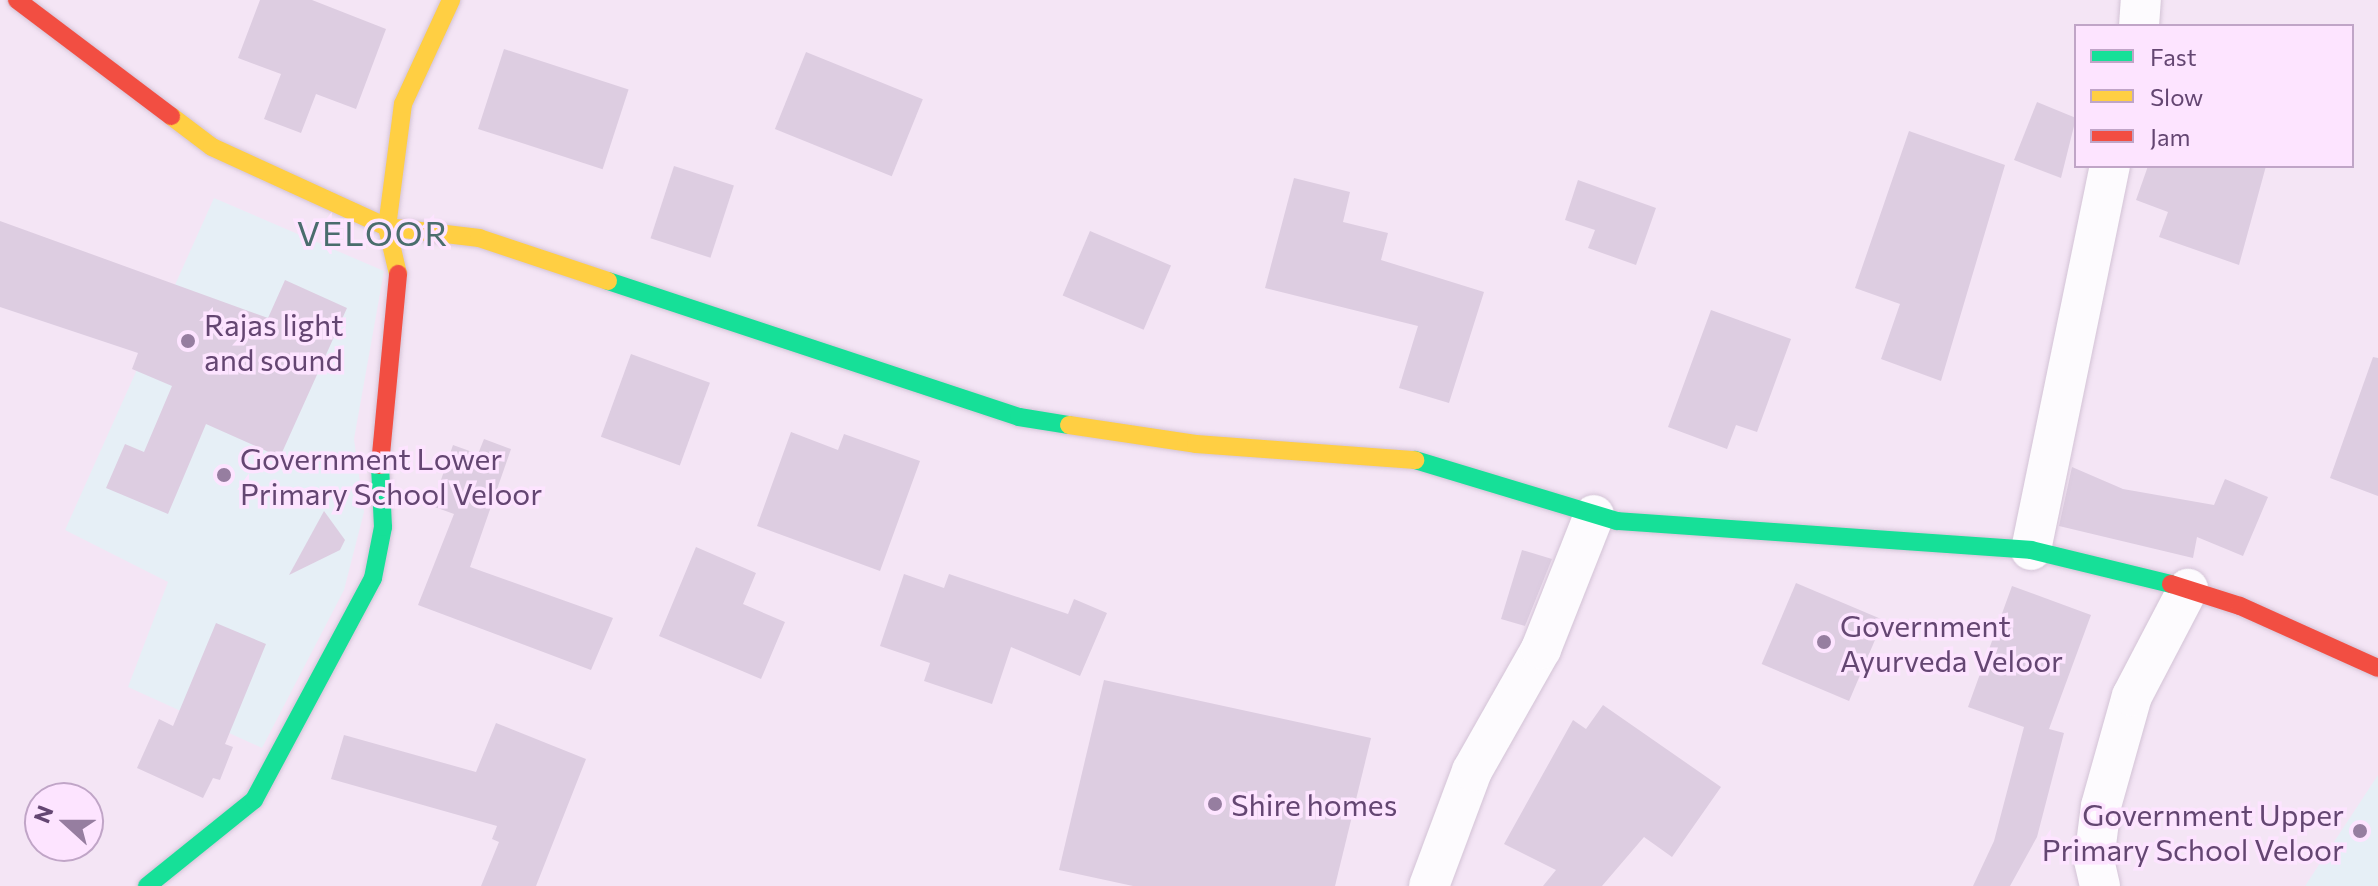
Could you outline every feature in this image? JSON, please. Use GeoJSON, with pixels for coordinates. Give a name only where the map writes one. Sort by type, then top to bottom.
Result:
{"type":"FeatureCollection","features":[{"type":"Feature","properties":{"kind":"street"},"geometry":{"type":"LineString","coordinates":[[147,886],[254,800],[373,578],[383,527],[379,429],[400,282],[387,227],[403,104],[451,0]]}},
{"type":"Feature","properties":{"kind":"street"},"geometry":{"type":"LineString","coordinates":[[2139,24],[2141,0]]}},
{"type":"Feature","properties":{"kind":"street"},"geometry":{"type":"LineString","coordinates":[[39,5],[212,147],[387,227],[479,238],[1019,417],[1196,444],[1397,455],[1594,515],[2031,550],[2188,589],[2378,668]]}},
{"type":"Feature","properties":{"kind":"street"},"geometry":{"type":"LineString","coordinates":[[2031,550],[2110,168]]}},
{"type":"Feature","properties":{"kind":"street"},"geometry":{"type":"LineString","coordinates":[[1429,886],[1472,771],[1541,649],[1594,515]]}},
{"type":"Feature","properties":{"kind":"street"},"geometry":{"type":"LineString","coordinates":[[2100,886],[2094,860],[2101,806],[2132,696],[2188,589]]}},
{"type":"Feature","properties":{"kind":"shaded area","name":"Government Lower Primary School Veloor"},"geometry":{"type":"Polygon","coordinates":[[[214,198],[384,271],[354,439],[364,512],[344,590],[262,748],[128,687],[168,582],[65,530],[214,198]]]}},
{"type":"Feature","properties":{"kind":"shaded area","name":"Government Upper Primary School Veloor"},"geometry":{"type":"Polygon","coordinates":[[[2378,775],[2378,886],[2305,886],[2378,775]]]}},
{"type":"Feature","properties":{"kind":"building"},"geometry":{"type":"Polygon","coordinates":[[[260,0],[312,0],[386,29],[356,109],[316,94],[301,133],[264,119],[281,74],[238,58],[260,0]]]}},
{"type":"Feature","properties":{"kind":"building"},"geometry":{"type":"Polygon","coordinates":[[[504,49],[629,89],[603,169],[478,129],[504,49]]]}},
{"type":"Feature","properties":{"kind":"building"},"geometry":{"type":"Polygon","coordinates":[[[806,52],[923,99],[892,176],[775,129],[806,52]]]}},
{"type":"Feature","properties":{"kind":"building"},"geometry":{"type":"Polygon","coordinates":[[[2037,102],[2074,117],[2061,178],[2014,160],[2037,102]]]}},
{"type":"Feature","properties":{"kind":"building"},"geometry":{"type":"Polygon","coordinates":[[[1909,131],[2005,165],[1941,381],[1881,359],[1900,304],[1855,288],[1909,131]]]}},
{"type":"Feature","properties":{"kind":"building"},"geometry":{"type":"Polygon","coordinates":[[[674,166],[734,185],[710,258],[651,238],[674,166]]]}},
{"type":"Feature","properties":{"kind":"building"},"geometry":{"type":"Polygon","coordinates":[[[2147,168],[2265,168],[2239,265],[2159,237],[2168,212],[2136,200],[2147,168]]]}},
{"type":"Feature","properties":{"kind":"building"},"geometry":{"type":"Polygon","coordinates":[[[1294,178],[1350,192],[1343,222],[1388,233],[1381,260],[1484,292],[1449,403],[1399,388],[1418,326],[1265,288],[1294,178]]]}},
{"type":"Feature","properties":{"kind":"building"},"geometry":{"type":"Polygon","coordinates":[[[1578,180],[1656,208],[1636,265],[1588,248],[1595,230],[1565,220],[1578,180]]]}},
{"type":"Feature","properties":{"kind":"building"},"geometry":{"type":"Polygon","coordinates":[[[0,221],[268,318],[285,280],[347,308],[280,457],[206,424],[168,514],[106,488],[125,444],[144,452],[172,386],[132,369],[138,353],[0,307],[0,221]]]}},
{"type":"Feature","properties":{"kind":"building"},"geometry":{"type":"Polygon","coordinates":[[[1090,231],[1171,265],[1144,330],[1063,295],[1090,231]]]}},
{"type":"Feature","properties":{"kind":"building"},"geometry":{"type":"Polygon","coordinates":[[[1711,310],[1791,339],[1757,432],[1736,425],[1727,449],[1668,427],[1711,310]]]}},
{"type":"Feature","properties":{"kind":"building"},"geometry":{"type":"Polygon","coordinates":[[[631,354],[710,383],[680,465],[601,437],[631,354]]]}},
{"type":"Feature","properties":{"kind":"building"},"geometry":{"type":"Polygon","coordinates":[[[2373,357],[2378,358],[2378,496],[2330,478],[2373,357]]]}},
{"type":"Feature","properties":{"kind":"building"},"geometry":{"type":"Polygon","coordinates":[[[791,432],[838,450],[844,434],[920,461],[880,571],[757,526],[791,432]]]}},
{"type":"Feature","properties":{"kind":"building"},"geometry":{"type":"Polygon","coordinates":[[[484,439],[511,449],[470,567],[613,618],[591,670],[418,605],[454,514],[432,506],[453,445],[478,454],[484,439]]]}},
{"type":"Feature","properties":{"kind":"building"},"geometry":{"type":"Polygon","coordinates":[[[2072,467],[2123,489],[2214,505],[2225,479],[2268,497],[2243,556],[2197,537],[2193,558],[2059,526],[2072,467]]]}},
{"type":"Feature","properties":{"kind":"building"},"geometry":{"type":"Polygon","coordinates":[[[324,511],[345,540],[340,550],[289,575],[324,511]]]}},
{"type":"Feature","properties":{"kind":"building"},"geometry":{"type":"Polygon","coordinates":[[[696,547],[756,573],[743,604],[785,622],[761,679],[659,636],[696,547]]]}},
{"type":"Feature","properties":{"kind":"building"},"geometry":{"type":"Polygon","coordinates":[[[1522,550],[1552,559],[1525,626],[1501,619],[1522,550]]]}},
{"type":"Feature","properties":{"kind":"building"},"geometry":{"type":"Polygon","coordinates":[[[904,574],[944,588],[949,574],[1068,614],[1074,599],[1107,613],[1080,676],[1011,647],[992,704],[924,681],[930,663],[880,646],[904,574]]]}},
{"type":"Feature","properties":{"kind":"building","name":"Government Ayurveda Veloor"},"geometry":{"type":"Polygon","coordinates":[[[1796,583],[1883,620],[1849,701],[1762,664],[1796,583]]]}},
{"type":"Feature","properties":{"kind":"building"},"geometry":{"type":"Polygon","coordinates":[[[2012,586],[2091,615],[2049,729],[2064,733],[2037,837],[2010,886],[1973,886],[1994,841],[2024,727],[1968,707],[2012,586]]]}},
{"type":"Feature","properties":{"kind":"building"},"geometry":{"type":"Polygon","coordinates":[[[216,623],[266,644],[225,744],[233,747],[220,780],[213,778],[203,798],[137,768],[159,719],[173,726],[216,623]]]}},
{"type":"Feature","properties":{"kind":"building","name":"Shire homes"},"geometry":{"type":"Polygon","coordinates":[[[1104,680],[1371,738],[1335,886],[1133,886],[1059,870],[1104,680]]]}},
{"type":"Feature","properties":{"kind":"building"},"geometry":{"type":"Polygon","coordinates":[[[1603,705],[1721,787],[1672,857],[1644,837],[1602,886],[1543,886],[1556,870],[1504,844],[1573,720],[1586,729],[1603,705]]]}},
{"type":"Feature","properties":{"kind":"building"},"geometry":{"type":"Polygon","coordinates":[[[496,723],[586,759],[536,886],[481,886],[499,842],[492,839],[497,826],[331,779],[344,735],[476,772],[496,723]]]}},
{"type":"Feature","properties":{"kind":"traffic: fast"},"geometry":{"type":"LineString","coordinates":[[608,281],[1019,417],[1069,425]]}},
{"type":"Feature","properties":{"kind":"traffic: fast"},"geometry":{"type":"LineString","coordinates":[[1415,460],[1617,521],[2031,550],[2171,584]]}},
{"type":"Feature","properties":{"kind":"traffic: fast"},"geometry":{"type":"LineString","coordinates":[[147,886],[254,800],[373,578],[383,527],[380,465]]}},
{"type":"Feature","properties":{"kind":"traffic: slow"},"geometry":{"type":"LineString","coordinates":[[398,274],[387,227],[403,104],[451,0]]}},
{"type":"Feature","properties":{"kind":"traffic: slow"},"geometry":{"type":"LineString","coordinates":[[171,116],[212,147],[387,227],[479,238],[608,281]]}},
{"type":"Feature","properties":{"kind":"traffic: slow"},"geometry":{"type":"LineString","coordinates":[[1069,425],[1196,444],[1415,460]]}},
{"type":"Feature","properties":{"kind":"traffic: jam"},"geometry":{"type":"LineString","coordinates":[[17,0],[171,116]]}},
{"type":"Feature","properties":{"kind":"traffic: jam"},"geometry":{"type":"LineString","coordinates":[[380,465],[398,274]]}},
{"type":"Feature","properties":{"kind":"traffic: jam"},"geometry":{"type":"LineString","coordinates":[[2171,584],[2240,606],[2378,668]]}},
{"type":"Feature","properties":{"kind":"place","name":"Rajas light and sound"},"geometry":{"type":"Point","coordinates":[188,341]}},
{"type":"Feature","properties":{"kind":"place","name":"Government Lower Primary School Veloor"},"geometry":{"type":"Point","coordinates":[224,475]}},
{"type":"Feature","properties":{"kind":"place","name":"Government Ayurveda Veloor"},"geometry":{"type":"Point","coordinates":[1824,642]}},
{"type":"Feature","properties":{"kind":"place","name":"Shire homes"},"geometry":{"type":"Point","coordinates":[1215,804]}},
{"type":"Feature","properties":{"kind":"place","name":"Government Upper Primary School Veloor"},"geometry":{"type":"Point","coordinates":[2360,831]}},
{"type":"Feature","properties":{"kind":"district","name":"VELOOR"},"geometry":{"type":"Point","coordinates":[373,233]}}]}
